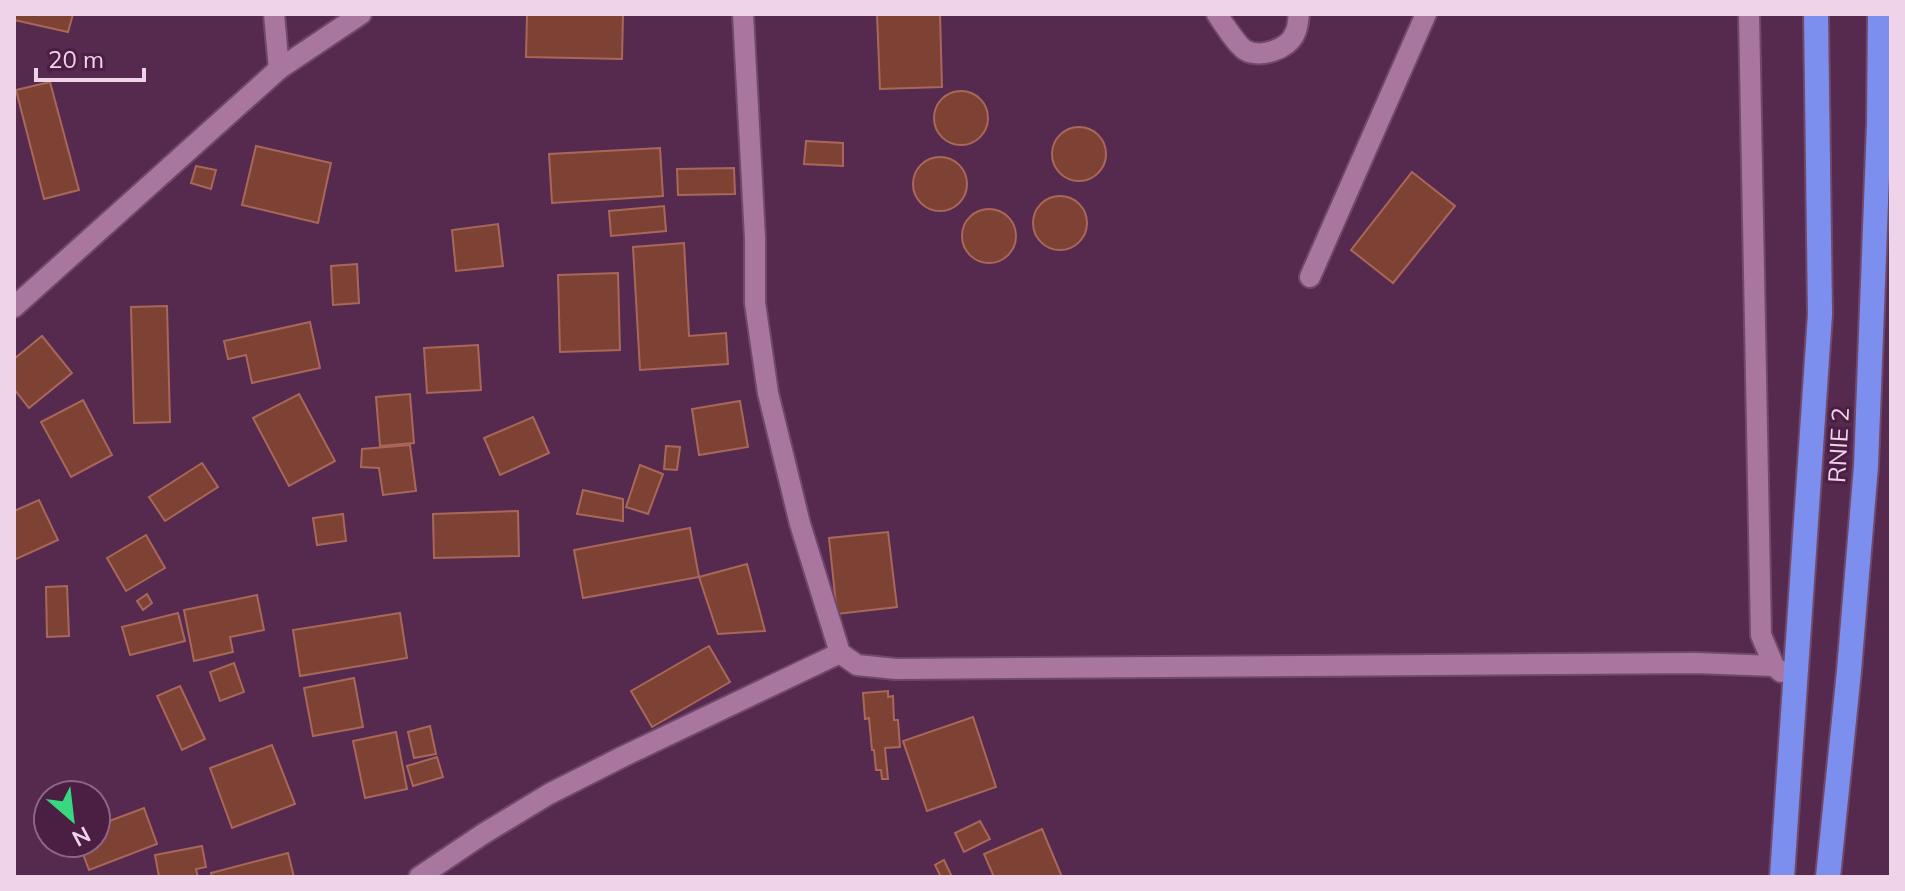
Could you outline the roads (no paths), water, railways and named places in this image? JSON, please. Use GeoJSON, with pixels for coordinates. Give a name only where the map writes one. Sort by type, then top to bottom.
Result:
{"type":"FeatureCollection","features":[{"type":"Feature","properties":{"kind":"highway","name":"RNIE 2"},"geometry":{"type":"LineString","coordinates":[[1782,877],[1820,314],[1816,14]]}},
{"type":"Feature","properties":{"kind":"highway","name":"RNIE 2"},"geometry":{"type":"LineString","coordinates":[[1828,877],[1866,466],[1880,14]]}},
{"type":"Feature","properties":{"kind":"street"},"geometry":{"type":"LineString","coordinates":[[274,14],[279,69]]}},
{"type":"Feature","properties":{"kind":"street"},"geometry":{"type":"LineString","coordinates":[[14,307],[279,69],[361,14]]}},
{"type":"Feature","properties":{"kind":"street"},"geometry":{"type":"LineString","coordinates":[[743,14],[755,238],[755,303],[768,393],[800,524],[840,653],[857,665],[896,669],[1696,663],[1774,666]]}},
{"type":"Feature","properties":{"kind":"street"},"geometry":{"type":"LineString","coordinates":[[1217,14],[1245,50],[1260,54],[1289,43],[1296,33],[1299,14]]}},
{"type":"Feature","properties":{"kind":"street"},"geometry":{"type":"LineString","coordinates":[[1310,277],[1426,14]]}},
{"type":"Feature","properties":{"kind":"street"},"geometry":{"type":"LineString","coordinates":[[1749,14],[1761,635],[1774,666],[1795,686]]}},
{"type":"Feature","properties":{"kind":"street"},"geometry":{"type":"LineString","coordinates":[[419,877],[549,794],[840,653]]}}]}
